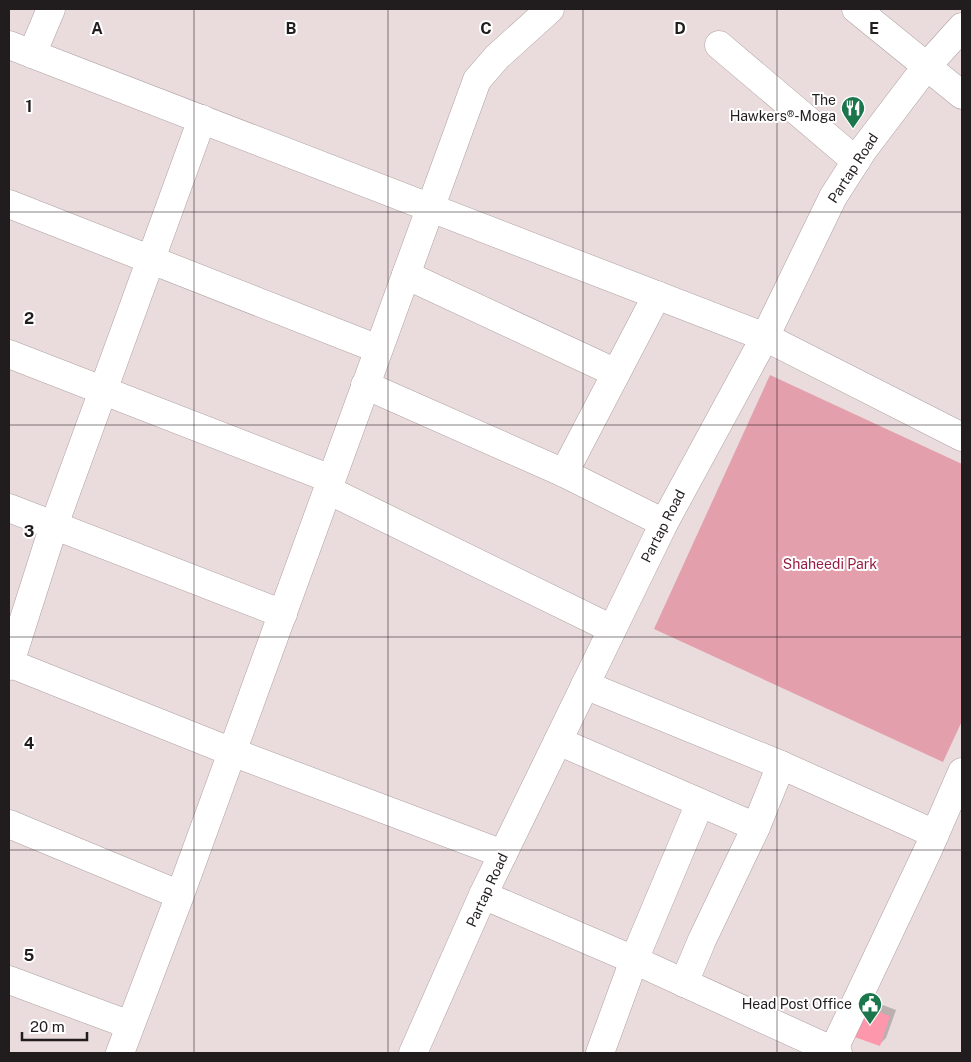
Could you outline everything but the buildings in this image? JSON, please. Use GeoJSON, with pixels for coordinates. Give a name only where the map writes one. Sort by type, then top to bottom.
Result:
{"type":"FeatureCollection","features":[{"type":"Feature","properties":{"kind":"street"},"geometry":{"type":"LineString","coordinates":[[51,9],[20,50],[765,336],[962,437]]}},
{"type":"Feature","properties":{"kind":"street"},"geometry":{"type":"LineString","coordinates":[[120,1053],[180,895],[477,80],[497,57],[550,9]]}},
{"type":"Feature","properties":{"kind":"street"},"geometry":{"type":"LineString","coordinates":[[856,9],[962,95]]}},
{"type":"Feature","properties":{"kind":"street","name":"Partap Road"},"geometry":{"type":"LineString","coordinates":[[413,1053],[503,854],[664,522],[765,336],[833,197],[856,162],[926,67],[962,27]]}},
{"type":"Feature","properties":{"kind":"street"},"geometry":{"type":"LineString","coordinates":[[719,45],[856,162]]}},
{"type":"Feature","properties":{"kind":"street"},"geometry":{"type":"LineString","coordinates":[[202,119],[54,525],[9,664],[232,752],[503,854]]}},
{"type":"Feature","properties":{"kind":"street"},"geometry":{"type":"LineString","coordinates":[[9,204],[378,350]]}},
{"type":"Feature","properties":{"kind":"street"},"geometry":{"type":"LineString","coordinates":[[406,275],[616,373]]}},
{"type":"Feature","properties":{"kind":"street"},"geometry":{"type":"LineString","coordinates":[[564,473],[657,294]]}},
{"type":"Feature","properties":{"kind":"street"},"geometry":{"type":"LineString","coordinates":[[9,354],[330,485],[612,629]]}},
{"type":"Feature","properties":{"kind":"street"},"geometry":{"type":"LineString","coordinates":[[365,385],[564,473],[664,522]]}},
{"type":"Feature","properties":{"kind":"street"},"geometry":{"type":"LineString","coordinates":[[9,508],[283,614]]}},
{"type":"Feature","properties":{"kind":"street"},"geometry":{"type":"LineString","coordinates":[[585,685],[781,766],[935,834]]}},
{"type":"Feature","properties":{"kind":"street"},"geometry":{"type":"LineString","coordinates":[[558,741],[756,827]]}},
{"type":"Feature","properties":{"kind":"street"},"geometry":{"type":"LineString","coordinates":[[684,983],[702,940],[756,827],[781,766]]}},
{"type":"Feature","properties":{"kind":"street"},"geometry":{"type":"LineString","coordinates":[[484,895],[634,960],[834,1053],[962,772]]}},
{"type":"Feature","properties":{"kind":"street"},"geometry":{"type":"LineString","coordinates":[[600,1053],[634,960],[700,803]]}},
{"type":"Feature","properties":{"kind":"street"},"geometry":{"type":"LineString","coordinates":[[9,824],[180,895]]}},
{"type":"Feature","properties":{"kind":"street"},"geometry":{"type":"LineString","coordinates":[[9,980],[130,1025]]}},
{"type":"Feature","properties":{"kind":"green space","name":"Shaheedi Park"},"geometry":{"type":"Polygon","coordinates":[[[770,375],[962,464],[962,721],[943,762],[654,629],[770,375]]]}},
{"type":"Feature","properties":{"kind":"place","name":"The Hawkers®-Moga"},"geometry":{"type":"Point","coordinates":[853,129]}},
{"type":"Feature","properties":{"kind":"place","name":"Head Post Office"},"geometry":{"type":"Point","coordinates":[870,1025]}}]}
